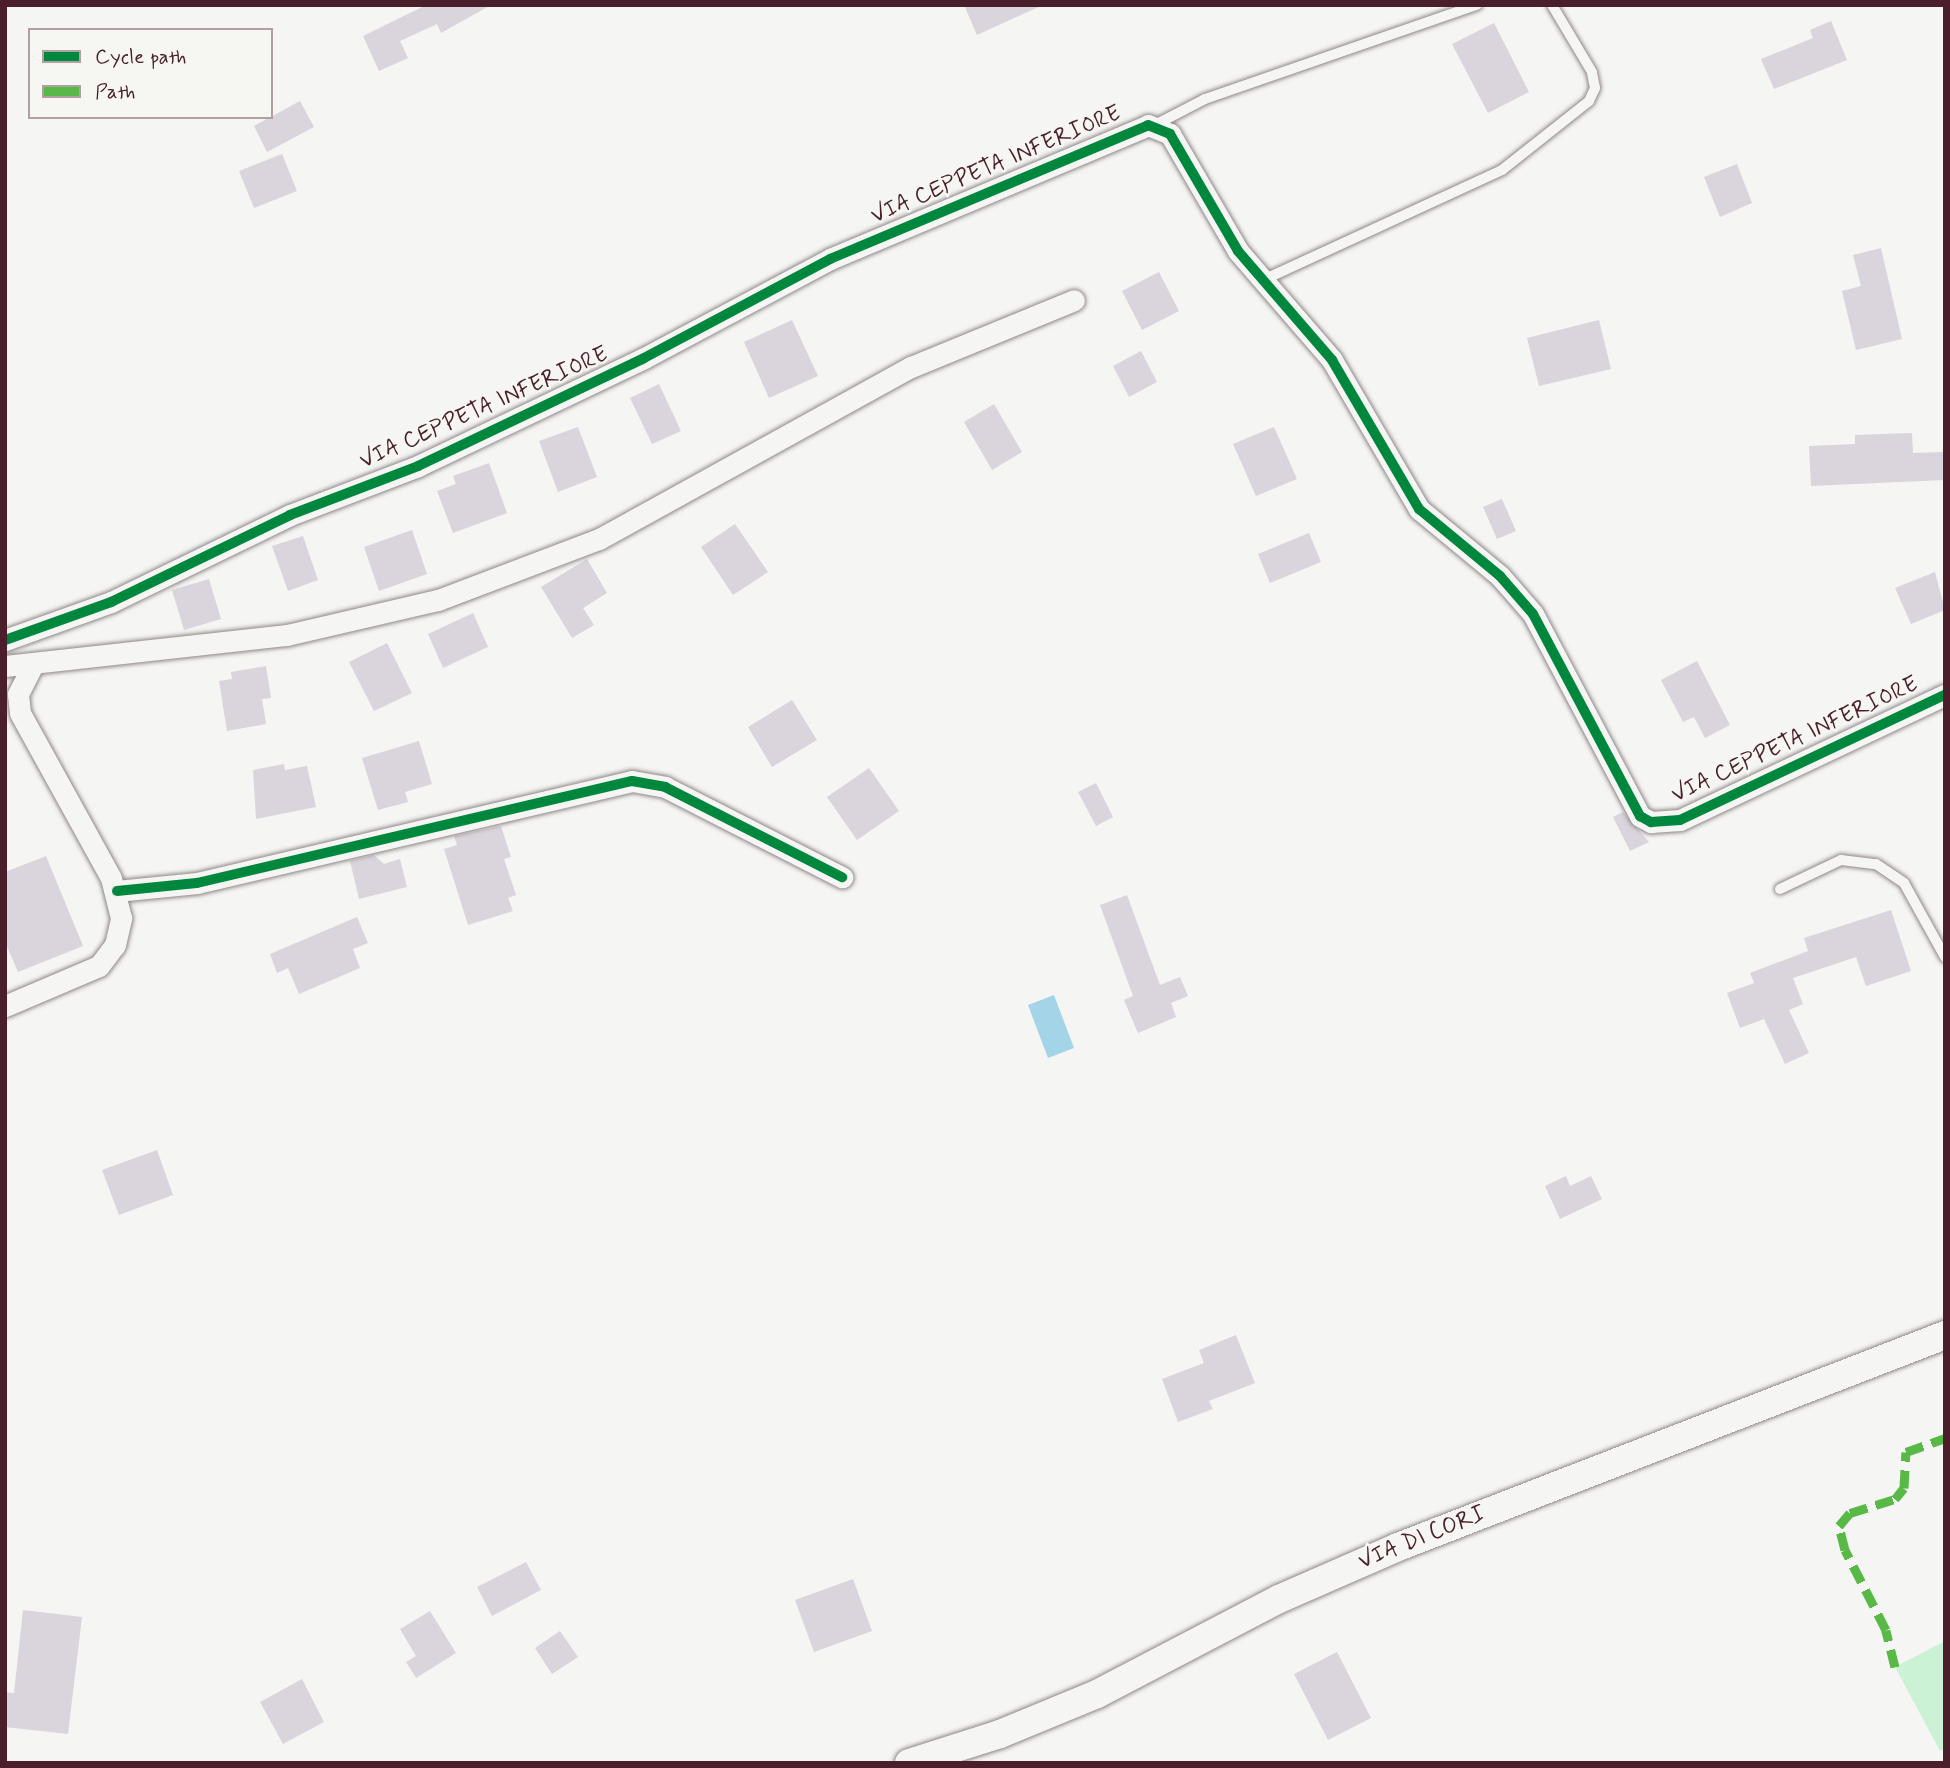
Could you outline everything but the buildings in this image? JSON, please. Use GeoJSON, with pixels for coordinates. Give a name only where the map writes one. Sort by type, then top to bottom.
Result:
{"type":"FeatureCollection","features":[{"type":"Feature","properties":{"kind":"main road","name":"VIA DI CORI"},"geometry":{"type":"LineString","coordinates":[[908,1763],[1000,1734],[1097,1694],[1248,1614],[1398,1547],[1945,1335]]}},
{"type":"Feature","properties":{"kind":"street","name":"VIA CEPPETA INFERIORE"},"geometry":{"type":"LineString","coordinates":[[5,640],[125,595],[321,502],[418,466],[644,358],[830,259],[1126,129],[1155,125],[1173,138],[1229,237],[1262,281],[1338,370],[1419,509],[1509,584],[1533,614],[1627,796],[1646,819],[1666,823],[1690,816],[1945,695]]}},
{"type":"Feature","properties":{"kind":"street"},"geometry":{"type":"LineString","coordinates":[[5,666],[33,665],[337,626],[421,606],[526,569],[625,526],[911,367],[1074,300]]}},
{"type":"Feature","properties":{"kind":"street"},"geometry":{"type":"LineString","coordinates":[[5,1006],[103,963],[118,937],[117,891],[20,713],[19,694],[33,665]]}},
{"type":"Feature","properties":{"kind":"street"},"geometry":{"type":"LineString","coordinates":[[117,891],[197,883],[632,782],[665,788],[842,877]]}},
{"type":"Feature","properties":{"kind":"lane"},"geometry":{"type":"LineString","coordinates":[[1155,125],[1205,99],[1477,5]]}},
{"type":"Feature","properties":{"kind":"lane"},"geometry":{"type":"LineString","coordinates":[[1262,281],[1502,170],[1588,101],[1595,88],[1592,72],[1552,5]]}},
{"type":"Feature","properties":{"kind":"lane"},"geometry":{"type":"LineString","coordinates":[[1780,889],[1841,860],[1876,864],[1904,883],[1945,957]]}},
{"type":"Feature","properties":{"kind":"green space"},"geometry":{"type":"Polygon","coordinates":[[[1945,1641],[1945,1748],[1940,1751],[1895,1667],[1945,1641]]]}},
{"type":"Feature","properties":{"kind":"water"},"geometry":{"type":"Polygon","coordinates":[[[1054,995],[1074,1048],[1048,1058],[1028,1005],[1054,995]]]}},
{"type":"Feature","properties":{"kind":"marked path"},"geometry":{"type":"LineString","coordinates":[[1895,1667],[1886,1630],[1845,1550],[1839,1526],[1850,1513],[1895,1499],[1904,1488],[1906,1452],[1945,1438]]}},
{"type":"Feature","properties":{"kind":"cycle path"},"geometry":{"type":"LineString","coordinates":[[5,640],[111,602],[290,515],[418,466],[644,358],[830,259],[1148,125],[1170,134],[1238,251],[1332,360],[1419,509],[1500,576],[1533,614],[1640,816],[1651,822],[1680,820],[1945,695]]}},
{"type":"Feature","properties":{"kind":"cycle path"},"geometry":{"type":"LineString","coordinates":[[117,891],[197,883],[632,781],[665,787],[842,877]]}}]}
